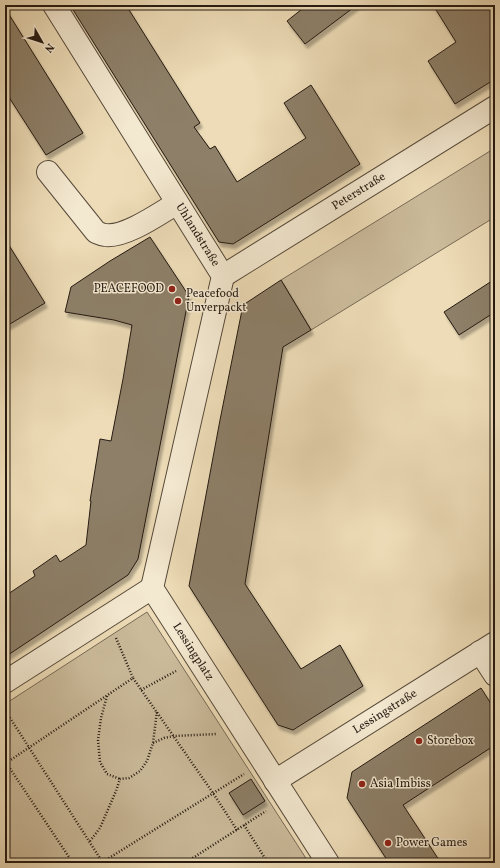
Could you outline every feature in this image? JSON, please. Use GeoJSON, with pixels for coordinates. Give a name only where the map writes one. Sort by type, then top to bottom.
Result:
{"type":"FeatureCollection","features":[{"type":"Feature","properties":{"kind":"street","name":"Uhlandstraße"},"geometry":{"type":"LineString","coordinates":[[54,5],[222,276],[152,588]]}},
{"type":"Feature","properties":{"kind":"street","name":"Peterstraße"},"geometry":{"type":"LineString","coordinates":[[222,276],[495,107]]}},
{"type":"Feature","properties":{"kind":"street"},"geometry":{"type":"LineString","coordinates":[[48,172],[96,232],[105,235],[118,234],[128,231],[177,203]]}},
{"type":"Feature","properties":{"kind":"street"},"geometry":{"type":"LineString","coordinates":[[5,682],[152,588]]}},
{"type":"Feature","properties":{"kind":"street","name":"Lessingplatz"},"geometry":{"type":"LineString","coordinates":[[152,588],[328,863]]}},
{"type":"Feature","properties":{"kind":"street"},"geometry":{"type":"LineString","coordinates":[[488,648],[495,675]]}},
{"type":"Feature","properties":{"kind":"street","name":"Lessingstraße"},"geometry":{"type":"LineString","coordinates":[[281,789],[488,648]]}},
{"type":"Feature","properties":{"kind":"path"},"geometry":{"type":"LineString","coordinates":[[107,616],[133,678],[237,830]]}},
{"type":"Feature","properties":{"kind":"path"},"geometry":{"type":"LineString","coordinates":[[142,690],[197,660]]}},
{"type":"Feature","properties":{"kind":"path"},"geometry":{"type":"LineString","coordinates":[[72,863],[6,762],[133,678]]}},
{"type":"Feature","properties":{"kind":"path"},"geometry":{"type":"LineString","coordinates":[[108,695],[101,718],[98,740],[100,762],[107,774],[120,779],[129,778],[140,771],[147,761],[153,743],[156,711]]}},
{"type":"Feature","properties":{"kind":"path"},"geometry":{"type":"LineString","coordinates":[[5,710],[102,863],[263,762]]}},
{"type":"Feature","properties":{"kind":"path"},"geometry":{"type":"LineString","coordinates":[[153,743],[164,738],[174,736],[244,733]]}},
{"type":"Feature","properties":{"kind":"path"},"geometry":{"type":"LineString","coordinates":[[90,842],[100,828],[120,779]]}},
{"type":"Feature","properties":{"kind":"path"},"geometry":{"type":"LineString","coordinates":[[185,863],[244,825],[281,789]]}},
{"type":"Feature","properties":{"kind":"path"},"geometry":{"type":"LineString","coordinates":[[244,825],[268,863]]}},
{"type":"Feature","properties":{"kind":"shaded area"},"geometry":{"type":"Polygon","coordinates":[[[495,148],[495,217],[311,330],[281,280],[495,148]]]}},
{"type":"Feature","properties":{"kind":"shaded area"},"geometry":{"type":"Polygon","coordinates":[[[147,612],[309,863],[5,863],[5,704],[147,612]]]}},
{"type":"Feature","properties":{"kind":"building"},"geometry":{"type":"Polygon","coordinates":[[[70,5],[126,5],[200,123],[194,127],[210,149],[215,146],[237,182],[306,138],[284,103],[311,85],[360,164],[233,244],[219,242],[70,5]]]}},
{"type":"Feature","properties":{"kind":"building"},"geometry":{"type":"Polygon","coordinates":[[[307,5],[357,5],[305,44],[287,21],[307,5]]]}},
{"type":"Feature","properties":{"kind":"building"},"geometry":{"type":"Polygon","coordinates":[[[433,5],[490,5],[495,12],[495,79],[455,104],[428,61],[456,42],[433,5]]]}},
{"type":"Feature","properties":{"kind":"building"},"geometry":{"type":"Polygon","coordinates":[[[5,8],[83,133],[46,155],[5,91],[5,8]]]}},
{"type":"Feature","properties":{"kind":"building"},"geometry":{"type":"Polygon","coordinates":[[[150,237],[189,296],[138,559],[128,575],[5,657],[5,596],[35,576],[33,571],[56,555],[60,562],[86,545],[90,501],[100,439],[111,441],[123,379],[132,325],[114,320],[65,312],[71,287],[150,237]]]}},
{"type":"Feature","properties":{"kind":"building"},"geometry":{"type":"Polygon","coordinates":[[[5,239],[45,303],[5,327],[5,239]]]}},
{"type":"Feature","properties":{"kind":"building"},"geometry":{"type":"Polygon","coordinates":[[[495,279],[495,312],[459,335],[444,312],[495,279]]]}},
{"type":"Feature","properties":{"kind":"building"},"geometry":{"type":"Polygon","coordinates":[[[281,280],[311,330],[283,347],[245,584],[301,669],[340,645],[363,686],[293,730],[278,725],[189,586],[243,305],[281,280]]]}},
{"type":"Feature","properties":{"kind":"building"},"geometry":{"type":"Polygon","coordinates":[[[481,688],[495,710],[495,745],[403,805],[441,863],[389,863],[347,798],[352,772],[481,688]]]}},
{"type":"Feature","properties":{"kind":"building"},"geometry":{"type":"Polygon","coordinates":[[[251,779],[265,801],[243,815],[229,793],[251,779]]]}},
{"type":"Feature","properties":{"kind":"place","name":"PEACEFOOD"},"geometry":{"type":"Point","coordinates":[172,289]}},
{"type":"Feature","properties":{"kind":"place","name":"Peacefood Unverpackt"},"geometry":{"type":"Point","coordinates":[178,301]}},
{"type":"Feature","properties":{"kind":"place","name":"Storebox"},"geometry":{"type":"Point","coordinates":[419,741]}},
{"type":"Feature","properties":{"kind":"place","name":"Asia Imbiss"},"geometry":{"type":"Point","coordinates":[362,784]}},
{"type":"Feature","properties":{"kind":"place","name":"Power Games"},"geometry":{"type":"Point","coordinates":[388,843]}}]}
